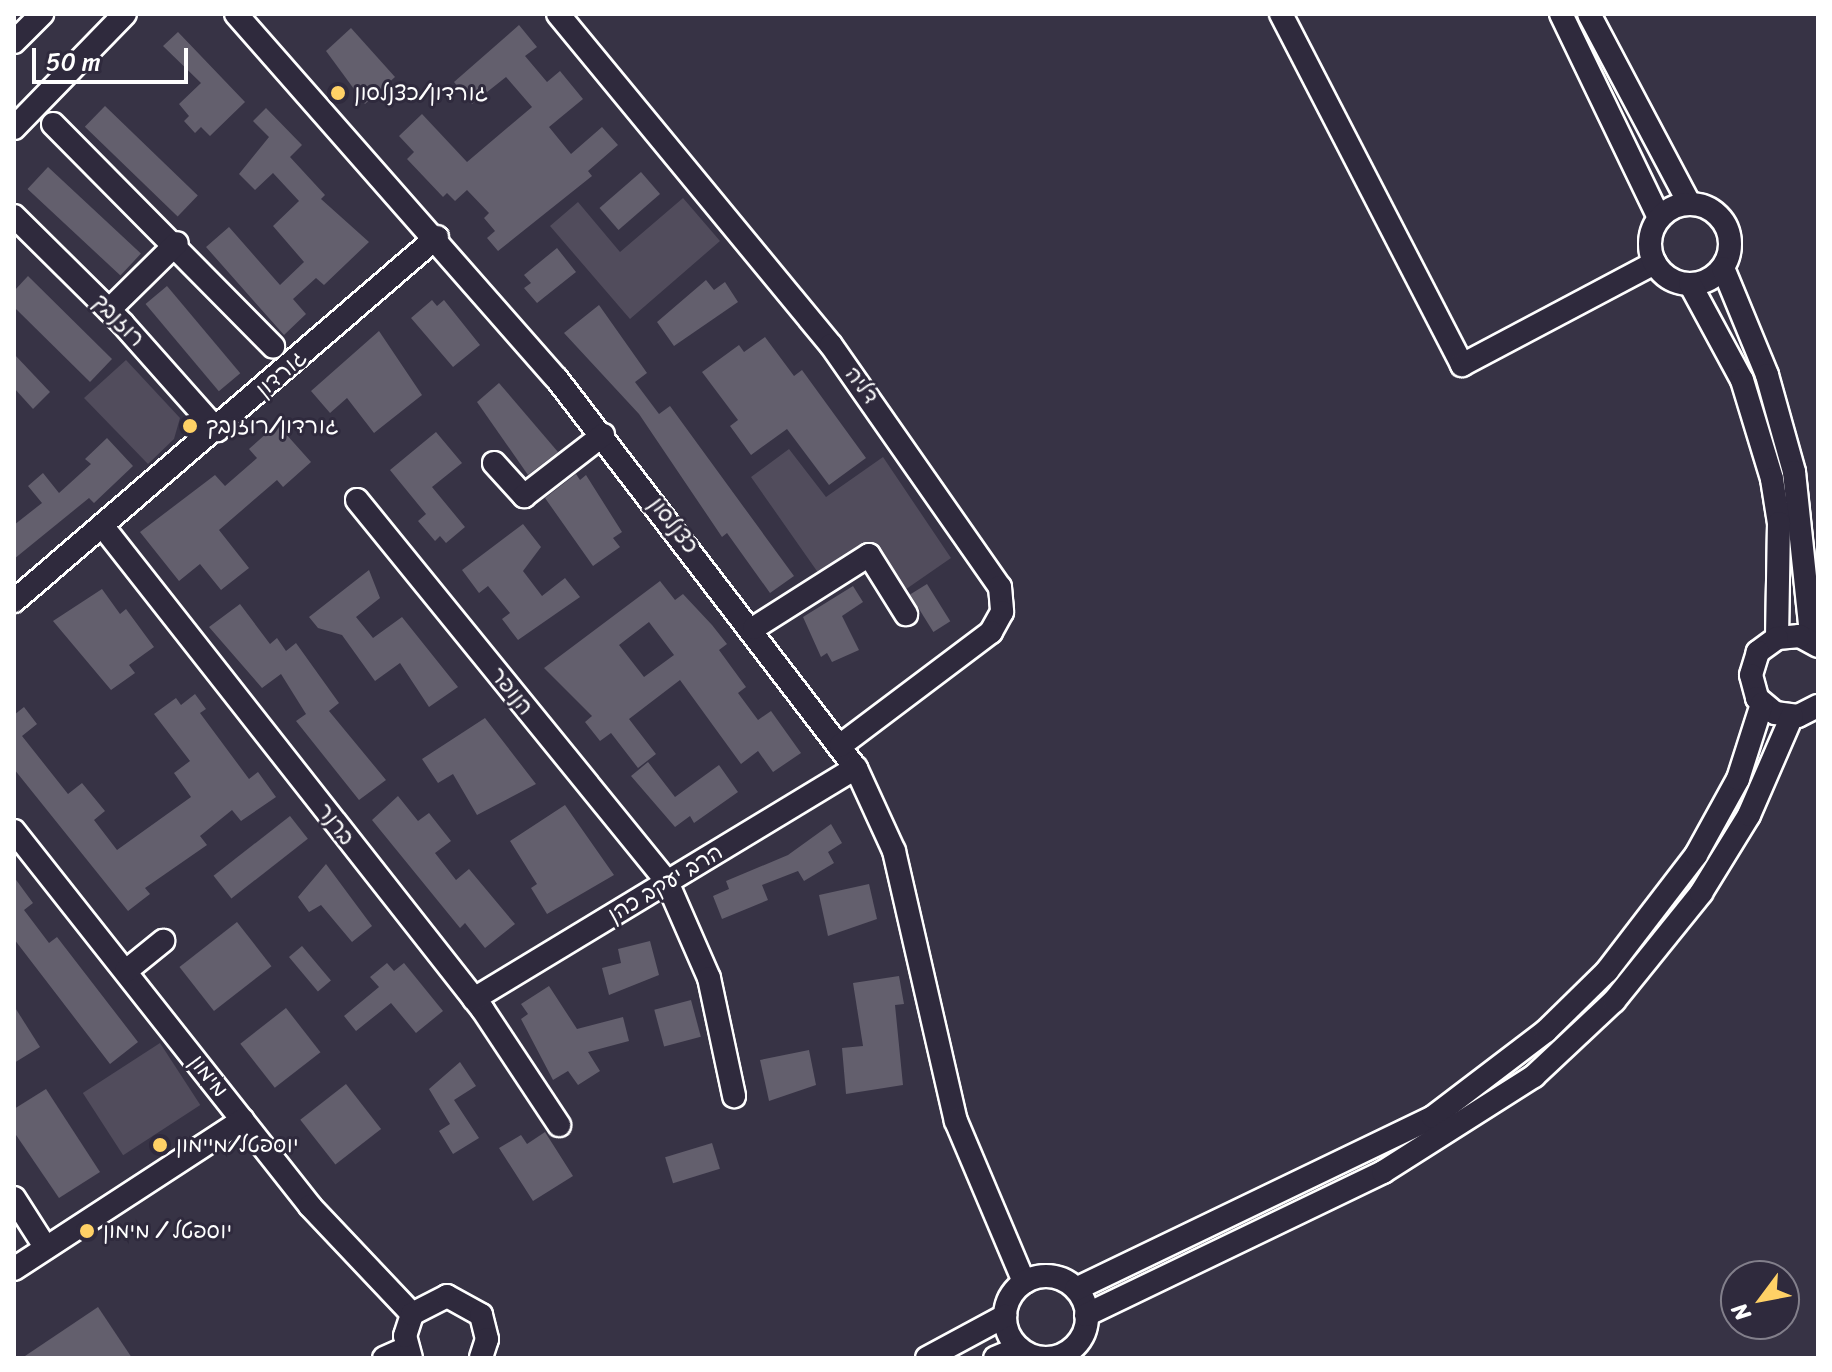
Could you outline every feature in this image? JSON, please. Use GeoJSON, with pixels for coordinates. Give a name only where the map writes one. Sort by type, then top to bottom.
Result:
{"type":"FeatureCollection","features":[{"type":"Feature","properties":{"kind":"street"},"geometry":{"type":"LineString","coordinates":[[14,42],[42,14]]}},
{"type":"Feature","properties":{"kind":"street"},"geometry":{"type":"LineString","coordinates":[[102,34],[116,14]]}},
{"type":"Feature","properties":{"kind":"street"},"geometry":{"type":"LineString","coordinates":[[14,128],[102,34],[125,14]]}},
{"type":"Feature","properties":{"kind":"street","name":"כצנלסון"},"geometry":{"type":"LineString","coordinates":[[236,14],[437,237],[603,435],[754,628],[856,768],[894,851],[956,1121],[1024,1282]]}},
{"type":"Feature","properties":{"kind":"street","name":"דליה"},"geometry":{"type":"LineString","coordinates":[[558,14],[831,345],[1000,587],[1002,612],[985,637],[841,745]]}},
{"type":"Feature","properties":{"kind":"street"},"geometry":{"type":"LineString","coordinates":[[1281,14],[1462,365],[1655,263]]}},
{"type":"Feature","properties":{"kind":"street"},"geometry":{"type":"LineString","coordinates":[[1561,14],[1659,218]]}},
{"type":"Feature","properties":{"kind":"street"},"geometry":{"type":"LineString","coordinates":[[1589,14],[1689,203]]}},
{"type":"Feature","properties":{"kind":"street"},"geometry":{"type":"LineString","coordinates":[[53,124],[177,243],[273,346]]}},
{"type":"Feature","properties":{"kind":"street"},"geometry":{"type":"LineString","coordinates":[[1723,268],[1690,284],[1667,277],[1655,263],[1650,242],[1659,218],[1689,203],[1713,210],[1725,222],[1731,245],[1723,268],[1767,375],[1790,459],[1815,644],[1777,638],[1758,652],[1752,667],[1753,691],[1762,704],[1792,716],[1818,706]]}},
{"type":"Feature","properties":{"kind":"street","name":"רוזנבך"},"geometry":{"type":"LineString","coordinates":[[14,216],[109,310],[217,430]]}},
{"type":"Feature","properties":{"kind":"street","name":"גורדון"},"geometry":{"type":"LineString","coordinates":[[14,601],[104,528],[437,237]]}},
{"type":"Feature","properties":{"kind":"street"},"geometry":{"type":"LineString","coordinates":[[109,310],[177,243]]}},
{"type":"Feature","properties":{"kind":"street"},"geometry":{"type":"LineString","coordinates":[[1690,284],[1742,380],[1772,479],[1779,523],[1777,638]]}},
{"type":"Feature","properties":{"kind":"street"},"geometry":{"type":"LineString","coordinates":[[494,463],[524,496],[603,435]]}},
{"type":"Feature","properties":{"kind":"street","name":"הנופר"},"geometry":{"type":"LineString","coordinates":[[357,500],[667,882],[709,978],[734,1096]]}},
{"type":"Feature","properties":{"kind":"street","name":"ברנר"},"geometry":{"type":"LineString","coordinates":[[104,528],[474,999],[559,1125]]}},
{"type":"Feature","properties":{"kind":"street"},"geometry":{"type":"LineString","coordinates":[[754,628],[869,555],[906,614]]}},
{"type":"Feature","properties":{"kind":"street"},"geometry":{"type":"LineString","coordinates":[[1076,1289],[1433,1117],[1546,1031],[1607,971],[1696,855],[1738,779],[1762,704]]}},
{"type":"Feature","properties":{"kind":"street"},"geometry":{"type":"LineString","coordinates":[[1086,1315],[1383,1172],[1534,1076],[1614,1001],[1701,893],[1749,815],[1792,716]]}},
{"type":"Feature","properties":{"kind":"street","name":"הרב יעקב כהן"},"geometry":{"type":"LineString","coordinates":[[474,999],[856,768]]}},
{"type":"Feature","properties":{"kind":"street","name":"מימון"},"geometry":{"type":"LineString","coordinates":[[14,831],[310,1206],[412,1314]]}},
{"type":"Feature","properties":{"kind":"street"},"geometry":{"type":"LineString","coordinates":[[126,971],[163,941]]}},
{"type":"Feature","properties":{"kind":"street"},"geometry":{"type":"LineString","coordinates":[[14,1269],[243,1120]]}},
{"type":"Feature","properties":{"kind":"street"},"geometry":{"type":"LineString","coordinates":[[14,1198],[46,1248]]}},
{"type":"Feature","properties":{"kind":"street"},"geometry":{"type":"LineString","coordinates":[[927,1358],[1005,1316],[1024,1282],[1046,1276],[1076,1289],[1086,1315],[1083,1334],[1067,1352],[1045,1358],[1019,1348],[995,1358]]}},
{"type":"Feature","properties":{"kind":"street"},"geometry":{"type":"LineString","coordinates":[[384,1358],[408,1353],[412,1314],[439,1297],[470,1304],[487,1331],[481,1358]]}},
{"type":"Feature","properties":{"kind":"street"},"geometry":{"type":"LineString","coordinates":[[1005,1316],[1019,1348]]}},
{"type":"Feature","properties":{"kind":"shaded area"},"geometry":{"type":"Polygon","coordinates":[[[683,198],[720,241],[630,319],[550,226],[578,202],[620,252],[683,198]]]}},
{"type":"Feature","properties":{"kind":"shaded area"},"geometry":{"type":"Polygon","coordinates":[[[126,360],[180,418],[174,439],[148,464],[84,398],[126,360]]]}},
{"type":"Feature","properties":{"kind":"shaded area"},"geometry":{"type":"Polygon","coordinates":[[[789,449],[826,497],[883,457],[951,558],[899,594],[865,542],[819,574],[751,477],[789,449]]]}},
{"type":"Feature","properties":{"kind":"shaded area"},"geometry":{"type":"Polygon","coordinates":[[[160,1043],[200,1105],[123,1155],[83,1093],[160,1043]]]}},
{"type":"Feature","properties":{"kind":"building"},"geometry":{"type":"Polygon","coordinates":[[[519,25],[537,47],[525,56],[547,82],[560,71],[583,99],[549,127],[571,154],[602,127],[618,145],[588,171],[592,176],[498,251],[487,238],[495,231],[484,218],[489,213],[467,190],[455,201],[447,193],[443,197],[407,159],[414,152],[399,136],[422,114],[467,162],[532,107],[506,77],[472,104],[454,82],[519,25]]]}},
{"type":"Feature","properties":{"kind":"building"},"geometry":{"type":"Polygon","coordinates":[[[351,28],[395,77],[365,104],[326,51],[351,28]]]}},
{"type":"Feature","properties":{"kind":"building"},"geometry":{"type":"Polygon","coordinates":[[[178,32],[245,102],[210,136],[201,127],[195,133],[184,121],[189,116],[179,104],[201,83],[163,46],[178,32]]]}},
{"type":"Feature","properties":{"kind":"building"},"geometry":{"type":"Polygon","coordinates":[[[105,106],[198,196],[178,216],[85,127],[105,106]]]}},
{"type":"Feature","properties":{"kind":"building"},"geometry":{"type":"Polygon","coordinates":[[[266,108],[302,145],[290,157],[325,195],[321,199],[369,242],[324,285],[316,278],[293,299],[306,314],[284,335],[206,247],[229,227],[280,285],[304,262],[273,226],[299,201],[273,173],[255,190],[239,174],[269,137],[253,121],[266,108]]]}},
{"type":"Feature","properties":{"kind":"building"},"geometry":{"type":"Polygon","coordinates":[[[48,167],[141,254],[120,276],[28,189],[48,167]]]}},
{"type":"Feature","properties":{"kind":"building"},"geometry":{"type":"Polygon","coordinates":[[[641,172],[660,194],[619,230],[599,208],[641,172]]]}},
{"type":"Feature","properties":{"kind":"building"},"geometry":{"type":"Polygon","coordinates":[[[557,248],[576,272],[537,303],[524,288],[531,283],[524,275],[557,248]]]}},
{"type":"Feature","properties":{"kind":"building"},"geometry":{"type":"Polygon","coordinates":[[[28,276],[112,359],[90,382],[14,307],[14,291],[28,276]]]}},
{"type":"Feature","properties":{"kind":"building"},"geometry":{"type":"Polygon","coordinates":[[[706,280],[714,290],[725,282],[738,302],[674,346],[657,322],[706,280]]]}},
{"type":"Feature","properties":{"kind":"building"},"geometry":{"type":"Polygon","coordinates":[[[167,286],[240,373],[219,391],[146,304],[167,286]]]}},
{"type":"Feature","properties":{"kind":"building"},"geometry":{"type":"Polygon","coordinates":[[[432,300],[437,306],[444,300],[480,345],[453,367],[411,318],[432,300]]]}},
{"type":"Feature","properties":{"kind":"building"},"geometry":{"type":"Polygon","coordinates":[[[599,305],[647,373],[635,382],[659,414],[670,406],[794,576],[770,593],[727,533],[722,537],[639,414],[564,333],[599,305]]]}},
{"type":"Feature","properties":{"kind":"building"},"geometry":{"type":"Polygon","coordinates":[[[379,331],[422,395],[374,433],[347,398],[330,413],[311,391],[379,331]]]}},
{"type":"Feature","properties":{"kind":"building"},"geometry":{"type":"Polygon","coordinates":[[[765,337],[794,376],[802,370],[866,458],[829,485],[787,429],[751,455],[730,426],[738,420],[702,372],[739,345],[744,352],[765,337]]]}},
{"type":"Feature","properties":{"kind":"building"},"geometry":{"type":"Polygon","coordinates":[[[14,354],[50,392],[33,409],[14,388],[14,354]]]}},
{"type":"Feature","properties":{"kind":"building"},"geometry":{"type":"Polygon","coordinates":[[[499,383],[558,452],[528,475],[477,402],[499,383]]]}},
{"type":"Feature","properties":{"kind":"building"},"geometry":{"type":"Polygon","coordinates":[[[277,424],[311,462],[283,487],[277,480],[219,530],[249,568],[221,590],[200,564],[179,581],[140,532],[215,475],[225,486],[257,458],[249,449],[277,424]]]}},
{"type":"Feature","properties":{"kind":"building"},"geometry":{"type":"Polygon","coordinates":[[[436,432],[462,463],[432,487],[465,527],[446,543],[440,536],[435,541],[418,521],[426,514],[390,470],[436,432]]]}},
{"type":"Feature","properties":{"kind":"building"},"geometry":{"type":"Polygon","coordinates":[[[107,438],[133,466],[94,503],[89,498],[14,559],[14,525],[42,503],[28,486],[43,473],[59,493],[91,464],[85,459],[107,438]]]}},
{"type":"Feature","properties":{"kind":"building"},"geometry":{"type":"Polygon","coordinates":[[[576,474],[580,480],[586,475],[622,532],[613,538],[620,547],[593,566],[545,498],[576,474]]]}},
{"type":"Feature","properties":{"kind":"building"},"geometry":{"type":"Polygon","coordinates":[[[523,524],[541,547],[523,571],[542,596],[565,578],[580,597],[518,640],[502,619],[510,613],[488,586],[479,593],[462,570],[523,524]]]}},
{"type":"Feature","properties":{"kind":"building"},"geometry":{"type":"Polygon","coordinates":[[[369,570],[380,598],[356,617],[373,638],[402,617],[458,687],[429,707],[400,663],[375,681],[342,635],[318,628],[309,617],[369,570]]]}},
{"type":"Feature","properties":{"kind":"building"},"geometry":{"type":"Polygon","coordinates":[[[660,581],[675,600],[683,594],[727,644],[719,650],[746,687],[738,693],[758,720],[771,711],[801,753],[773,772],[758,751],[741,764],[680,680],[629,719],[656,754],[638,768],[611,733],[600,741],[585,722],[592,716],[544,668],[660,581]],[[649,622],[619,645],[644,677],[674,655],[649,622]]]}},
{"type":"Feature","properties":{"kind":"building"},"geometry":{"type":"Polygon","coordinates":[[[927,584],[950,621],[933,632],[910,595],[927,584]]]}},
{"type":"Feature","properties":{"kind":"building"},"geometry":{"type":"Polygon","coordinates":[[[853,586],[863,602],[842,616],[859,650],[832,662],[827,653],[821,657],[803,617],[853,586]]]}},
{"type":"Feature","properties":{"kind":"building"},"geometry":{"type":"Polygon","coordinates":[[[102,589],[120,614],[126,609],[154,647],[129,665],[135,673],[111,690],[53,621],[102,589]]]}},
{"type":"Feature","properties":{"kind":"building"},"geometry":{"type":"Polygon","coordinates":[[[240,604],[270,644],[277,638],[286,651],[296,643],[339,703],[329,711],[386,780],[359,800],[296,721],[306,714],[281,674],[262,688],[209,627],[240,604]]]}},
{"type":"Feature","properties":{"kind":"building"},"geometry":{"type":"Polygon","coordinates":[[[195,694],[206,709],[200,713],[249,779],[258,772],[276,797],[241,821],[232,810],[200,836],[207,845],[145,888],[150,894],[128,911],[14,769],[14,715],[24,707],[37,724],[22,736],[68,794],[82,783],[105,811],[94,820],[117,850],[191,797],[174,773],[190,761],[154,714],[176,698],[181,705],[195,694]]]}},
{"type":"Feature","properties":{"kind":"building"},"geometry":{"type":"Polygon","coordinates":[[[485,718],[536,784],[477,815],[453,774],[438,783],[422,759],[485,718]]]}},
{"type":"Feature","properties":{"kind":"building"},"geometry":{"type":"Polygon","coordinates":[[[648,762],[675,797],[719,765],[738,792],[694,823],[690,816],[675,827],[631,776],[648,762]]]}},
{"type":"Feature","properties":{"kind":"building"},"geometry":{"type":"Polygon","coordinates":[[[398,796],[418,821],[429,813],[451,841],[435,853],[456,880],[469,869],[515,924],[485,948],[465,923],[460,928],[372,820],[398,796]]]}},
{"type":"Feature","properties":{"kind":"building"},"geometry":{"type":"Polygon","coordinates":[[[565,805],[614,875],[547,914],[531,888],[537,884],[510,841],[565,805]]]}},
{"type":"Feature","properties":{"kind":"building"},"geometry":{"type":"Polygon","coordinates":[[[290,816],[308,839],[231,899],[214,876],[290,816]]]}},
{"type":"Feature","properties":{"kind":"building"},"geometry":{"type":"Polygon","coordinates":[[[831,824],[842,843],[828,852],[834,863],[804,881],[798,871],[762,885],[768,900],[722,919],[713,896],[729,889],[726,881],[788,855],[831,824]]]}},
{"type":"Feature","properties":{"kind":"building"},"geometry":{"type":"Polygon","coordinates":[[[326,864],[372,926],[352,942],[321,905],[309,912],[298,897],[326,864]]]}},
{"type":"Feature","properties":{"kind":"building"},"geometry":{"type":"Polygon","coordinates":[[[14,877],[33,903],[24,910],[49,943],[57,937],[138,1042],[110,1064],[14,939],[14,877]]]}},
{"type":"Feature","properties":{"kind":"building"},"geometry":{"type":"Polygon","coordinates":[[[869,884],[877,919],[828,936],[819,895],[869,884]]]}},
{"type":"Feature","properties":{"kind":"building"},"geometry":{"type":"Polygon","coordinates":[[[237,922],[271,966],[214,1011],[179,967],[237,922]]]}},
{"type":"Feature","properties":{"kind":"building"},"geometry":{"type":"Polygon","coordinates":[[[650,941],[659,975],[609,995],[602,968],[621,963],[618,949],[650,941]]]}},
{"type":"Feature","properties":{"kind":"building"},"geometry":{"type":"Polygon","coordinates":[[[302,946],[331,980],[318,991],[289,957],[302,946]]]}},
{"type":"Feature","properties":{"kind":"building"},"geometry":{"type":"Polygon","coordinates":[[[387,963],[394,971],[404,963],[443,1011],[416,1033],[391,1003],[356,1031],[344,1016],[379,987],[370,977],[387,963]]]}},
{"type":"Feature","properties":{"kind":"building"},"geometry":{"type":"Polygon","coordinates":[[[899,976],[904,1004],[895,1005],[903,1085],[846,1094],[842,1048],[863,1046],[853,983],[899,976]]]}},
{"type":"Feature","properties":{"kind":"building"},"geometry":{"type":"Polygon","coordinates":[[[549,986],[577,1029],[623,1017],[629,1041],[588,1052],[600,1071],[578,1085],[568,1071],[553,1080],[521,1019],[528,1014],[521,1004],[549,986]]]}},
{"type":"Feature","properties":{"kind":"building"},"geometry":{"type":"Polygon","coordinates":[[[691,1000],[701,1037],[664,1047],[654,1010],[691,1000]]]}},
{"type":"Feature","properties":{"kind":"building"},"geometry":{"type":"Polygon","coordinates":[[[14,1006],[40,1047],[14,1063],[14,1006]]]}},
{"type":"Feature","properties":{"kind":"building"},"geometry":{"type":"Polygon","coordinates":[[[286,1008],[320,1052],[275,1088],[240,1044],[286,1008]]]}},
{"type":"Feature","properties":{"kind":"building"},"geometry":{"type":"Polygon","coordinates":[[[809,1050],[816,1085],[769,1101],[760,1060],[809,1050]]]}},
{"type":"Feature","properties":{"kind":"building"},"geometry":{"type":"Polygon","coordinates":[[[460,1062],[476,1086],[454,1100],[479,1138],[453,1154],[439,1131],[450,1124],[429,1089],[460,1062]]]}},
{"type":"Feature","properties":{"kind":"building"},"geometry":{"type":"Polygon","coordinates":[[[346,1084],[381,1129],[335,1165],[300,1120],[346,1084]]]}},
{"type":"Feature","properties":{"kind":"building"},"geometry":{"type":"Polygon","coordinates":[[[46,1089],[100,1172],[59,1198],[14,1132],[14,1109],[46,1089]]]}},
{"type":"Feature","properties":{"kind":"building"},"geometry":{"type":"Polygon","coordinates":[[[545,1132],[573,1176],[533,1201],[499,1148],[521,1135],[527,1144],[545,1132]]]}},
{"type":"Feature","properties":{"kind":"building"},"geometry":{"type":"Polygon","coordinates":[[[712,1143],[720,1169],[673,1183],[665,1157],[712,1143]]]}},
{"type":"Feature","properties":{"kind":"building"},"geometry":{"type":"Polygon","coordinates":[[[98,1307],[132,1358],[22,1358],[98,1307]]]}},
{"type":"Feature","properties":{"kind":"place","name":"גורדון/כצנלסון"},"geometry":{"type":"Point","coordinates":[338,93]}},
{"type":"Feature","properties":{"kind":"place","name":"גורדון/רוזנבך"},"geometry":{"type":"Point","coordinates":[190,426]}},
{"type":"Feature","properties":{"kind":"place","name":"יוספטל/מיימון"},"geometry":{"type":"Point","coordinates":[160,1145]}},
{"type":"Feature","properties":{"kind":"place","name":"יוספטל / מימון"},"geometry":{"type":"Point","coordinates":[87,1231]}}]}
